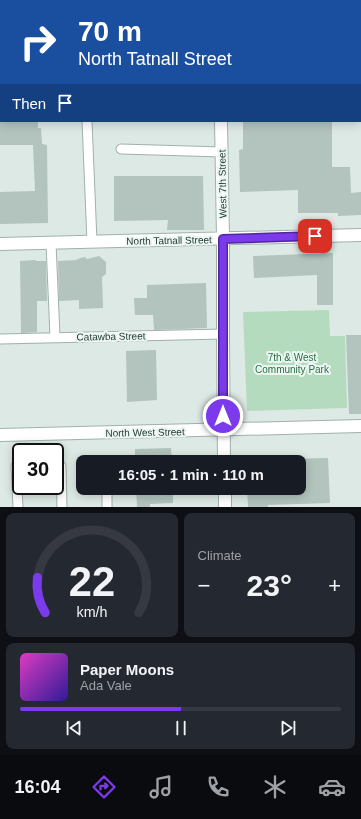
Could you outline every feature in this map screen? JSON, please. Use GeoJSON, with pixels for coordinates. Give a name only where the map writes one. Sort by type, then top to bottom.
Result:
{"type":"FeatureCollection","features":[{"type":"Feature","properties":{"kind":"street","name":"West 7th Street"},"geometry":{"type":"LineString","coordinates":[[221,122],[224,455]]}},
{"type":"Feature","properties":{"kind":"street","name":"North Tatnall Street"},"geometry":{"type":"LineString","coordinates":[[0,244],[361,236]]}},
{"type":"Feature","properties":{"kind":"street","name":"North West Street"},"geometry":{"type":"LineString","coordinates":[[0,435],[361,426]]}},
{"type":"Feature","properties":{"kind":"street"},"geometry":{"type":"LineString","coordinates":[[225,495],[225,507]]}},
{"type":"Feature","properties":{"kind":"lane"},"geometry":{"type":"LineString","coordinates":[[88,122],[92,242]]}},
{"type":"Feature","properties":{"kind":"lane"},"geometry":{"type":"LineString","coordinates":[[121,149],[222,152]]}},
{"type":"Feature","properties":{"kind":"lane"},"geometry":{"type":"LineString","coordinates":[[51,243],[55,337]]}},
{"type":"Feature","properties":{"kind":"lane","name":"Catawba Street"},"geometry":{"type":"LineString","coordinates":[[0,339],[223,334]]}},
{"type":"Feature","properties":{"kind":"lane"},"geometry":{"type":"LineString","coordinates":[[17,495],[18,507]]}},
{"type":"Feature","properties":{"kind":"lane"},"geometry":{"type":"LineString","coordinates":[[62,495],[62,507]]}},
{"type":"Feature","properties":{"kind":"lane"},"geometry":{"type":"LineString","coordinates":[[107,495],[107,507]]}},
{"type":"Feature","properties":{"kind":"green space","name":"7th & West Community Park"},"geometry":{"type":"Polygon","coordinates":[[[329,310],[330,336],[345,336],[347,408],[247,411],[243,312],[329,310]]]}},
{"type":"Feature","properties":{"kind":"building"},"geometry":{"type":"Polygon","coordinates":[[[0,122],[38,122],[38,128],[41,128],[42,144],[47,145],[48,223],[0,224],[0,192],[35,191],[33,145],[0,145],[0,122]]]}},
{"type":"Feature","properties":{"kind":"building"},"geometry":{"type":"Polygon","coordinates":[[[243,122],[332,122],[332,167],[350,167],[351,193],[361,192],[361,215],[338,216],[338,213],[298,213],[298,190],[240,192],[239,150],[243,149],[243,122]]]}},
{"type":"Feature","properties":{"kind":"building"},"geometry":{"type":"Polygon","coordinates":[[[114,176],[203,176],[204,230],[167,230],[168,220],[114,221],[114,176]]]}},
{"type":"Feature","properties":{"kind":"building"},"geometry":{"type":"Polygon","coordinates":[[[333,253],[333,305],[317,305],[317,275],[254,278],[253,256],[333,253]]]}},
{"type":"Feature","properties":{"kind":"building"},"geometry":{"type":"Polygon","coordinates":[[[99,256],[106,262],[106,274],[102,277],[103,308],[79,309],[79,300],[59,301],[58,261],[76,260],[85,257],[87,259],[99,256]]]}},
{"type":"Feature","properties":{"kind":"building"},"geometry":{"type":"Polygon","coordinates":[[[20,261],[46,261],[47,301],[37,301],[37,332],[21,333],[20,261]]]}},
{"type":"Feature","properties":{"kind":"building"},"geometry":{"type":"Polygon","coordinates":[[[206,283],[207,328],[154,330],[153,315],[135,315],[134,298],[147,298],[147,285],[206,283]]]}},
{"type":"Feature","properties":{"kind":"building"},"geometry":{"type":"Polygon","coordinates":[[[346,335],[361,335],[361,414],[349,414],[346,335]]]}},
{"type":"Feature","properties":{"kind":"building"},"geometry":{"type":"Polygon","coordinates":[[[156,350],[157,400],[127,402],[126,351],[156,350]]]}},
{"type":"Feature","properties":{"kind":"building"},"geometry":{"type":"Polygon","coordinates":[[[171,448],[172,455],[135,455],[135,449],[171,448]]]}},
{"type":"Feature","properties":{"kind":"building"},"geometry":{"type":"Polygon","coordinates":[[[328,458],[330,503],[248,507],[247,495],[306,495],[306,459],[328,458]]]}},
{"type":"Feature","properties":{"kind":"building"},"geometry":{"type":"Polygon","coordinates":[[[136,495],[173,495],[173,503],[150,504],[150,507],[137,507],[136,495]]]}},
{"type":"Feature","properties":{"kind":"route"},"geometry":{"type":"LineString","coordinates":[[223,416],[223,239],[315,236]]}}]}
